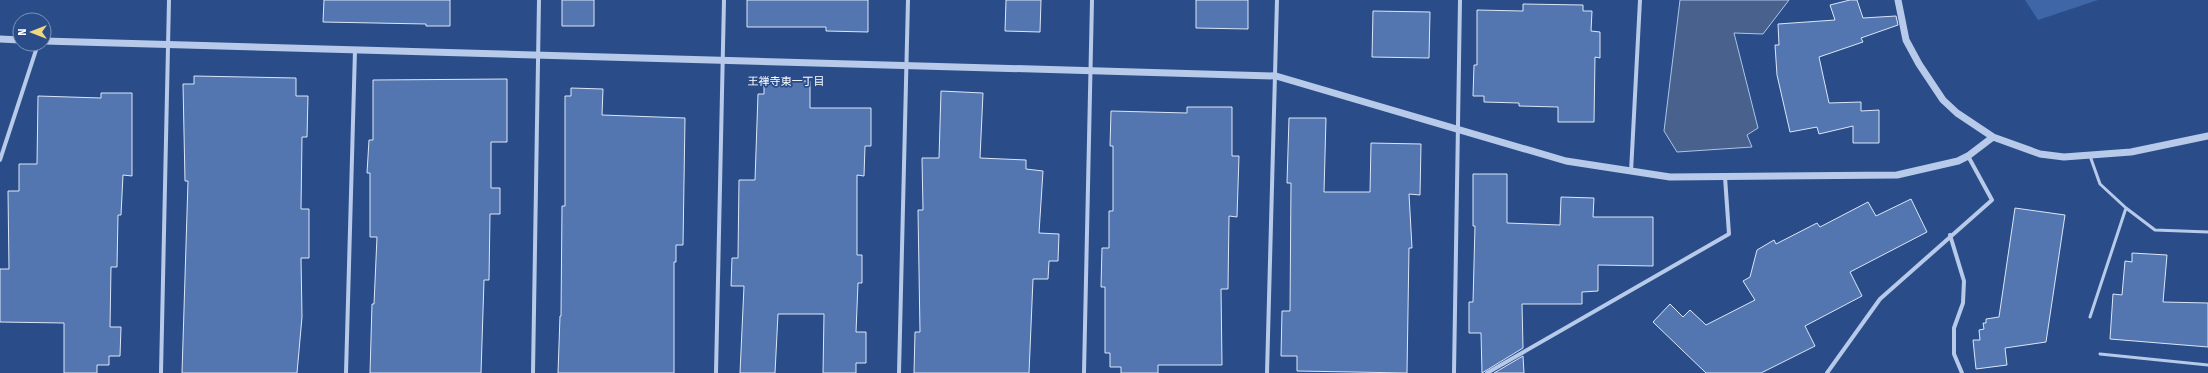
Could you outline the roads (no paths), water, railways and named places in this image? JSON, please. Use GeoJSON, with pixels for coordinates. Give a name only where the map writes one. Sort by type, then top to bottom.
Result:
{"type":"FeatureCollection","features":[{"type":"Feature","properties":{"kind":"street"},"geometry":{"type":"LineString","coordinates":[[161,373],[169,0]]}},
{"type":"Feature","properties":{"kind":"street"},"geometry":{"type":"LineString","coordinates":[[533,373],[539,0]]}},
{"type":"Feature","properties":{"kind":"street"},"geometry":{"type":"LineString","coordinates":[[716,373],[724,0]]}},
{"type":"Feature","properties":{"kind":"street"},"geometry":{"type":"LineString","coordinates":[[899,373],[908,0]]}},
{"type":"Feature","properties":{"kind":"street"},"geometry":{"type":"LineString","coordinates":[[1084,373],[1092,0]]}},
{"type":"Feature","properties":{"kind":"street"},"geometry":{"type":"LineString","coordinates":[[1268,373],[1277,0]]}},
{"type":"Feature","properties":{"kind":"street"},"geometry":{"type":"LineString","coordinates":[[1454,373],[1460,0]]}},
{"type":"Feature","properties":{"kind":"street"},"geometry":{"type":"LineString","coordinates":[[1631,172],[1640,0]]}},
{"type":"Feature","properties":{"kind":"street"},"geometry":{"type":"LineString","coordinates":[[1898,0],[1906,40],[1943,100],[1957,113],[1993,137],[2040,154],[2064,157],[2130,152],[2208,136]]}},
{"type":"Feature","properties":{"kind":"street"},"geometry":{"type":"LineString","coordinates":[[0,39],[12,40]]}},
{"type":"Feature","properties":{"kind":"street"},"geometry":{"type":"LineString","coordinates":[[52,41],[1276,76],[1566,161],[1670,177],[1897,175],[1928,169],[1968,156],[1993,137]]}},
{"type":"Feature","properties":{"kind":"street"},"geometry":{"type":"LineString","coordinates":[[346,373],[355,50]]}},
{"type":"Feature","properties":{"kind":"street"},"geometry":{"type":"LineString","coordinates":[[0,160],[35,52]]}},
{"type":"Feature","properties":{"kind":"street"},"geometry":{"type":"LineString","coordinates":[[1827,373],[1880,299],[1950,235],[1992,200],[1968,156]]}},
{"type":"Feature","properties":{"kind":"street"},"geometry":{"type":"LineString","coordinates":[[1487,373],[1730,234],[1725,177]]}},
{"type":"Feature","properties":{"kind":"street"},"geometry":{"type":"LineString","coordinates":[[1950,235],[1964,281],[1963,304],[1954,328],[1954,354],[1962,373]]}},
{"type":"Feature","properties":{"kind":"lane"},"geometry":{"type":"LineString","coordinates":[[2090,156],[2100,184],[2126,208],[2155,230],[2208,232]]}},
{"type":"Feature","properties":{"kind":"lane"},"geometry":{"type":"LineString","coordinates":[[2090,317],[2126,208]]}},
{"type":"Feature","properties":{"kind":"lane"},"geometry":{"type":"LineString","coordinates":[[2100,354],[2208,365]]}},
{"type":"Feature","properties":{"kind":"district","name":"王禅寺東一丁目"},"geometry":{"type":"Point","coordinates":[786,81]}}]}
